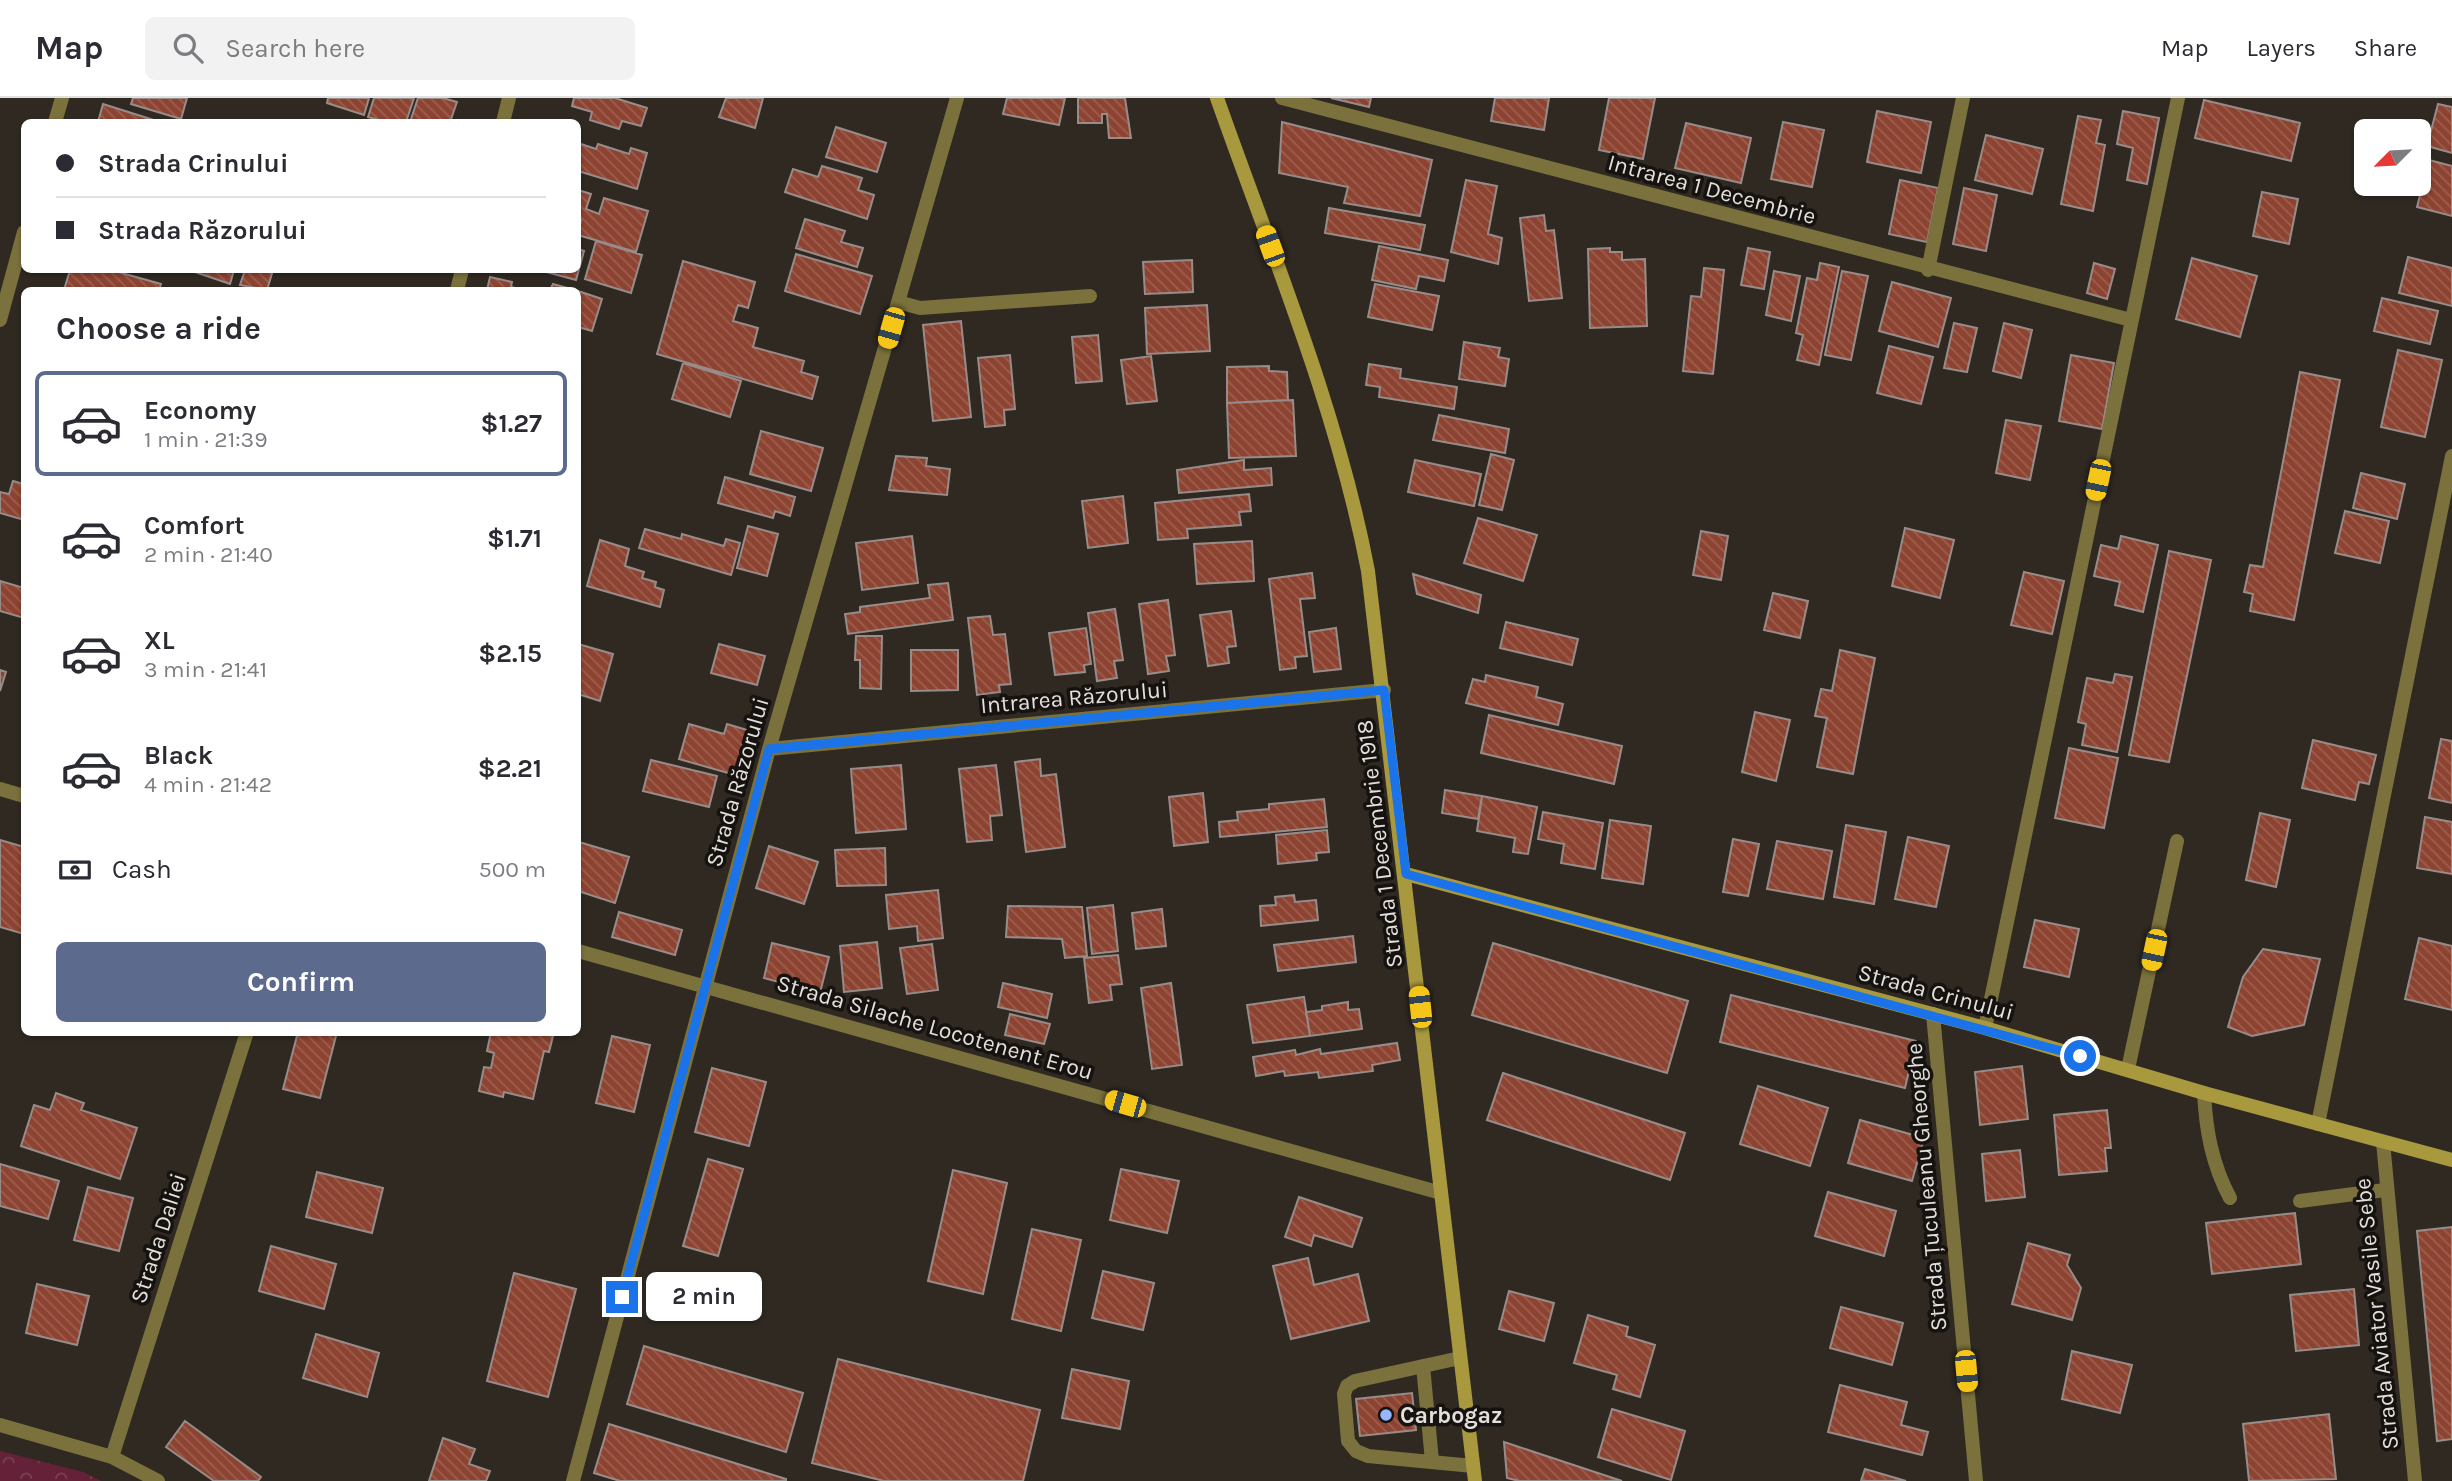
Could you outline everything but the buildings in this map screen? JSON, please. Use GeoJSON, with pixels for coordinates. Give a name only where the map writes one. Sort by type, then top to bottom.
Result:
{"type":"FeatureCollection","features":[{"type":"Feature","properties":{"kind":"main road","name":"Strada 1 Decembrie 1918"},"geometry":{"type":"LineString","coordinates":[[1217,98],[1295,314],[1349,480],[1368,571],[1406,874],[1475,1481]]}},
{"type":"Feature","properties":{"kind":"main road","name":"Strada Crinului"},"geometry":{"type":"LineString","coordinates":[[1406,874],[1985,1028],[2204,1093],[2452,1160]]}},
{"type":"Feature","properties":{"kind":"street"},"geometry":{"type":"LineString","coordinates":[[56,119],[62,98]]}},
{"type":"Feature","properties":{"kind":"street"},"geometry":{"type":"LineString","coordinates":[[504,119],[509,98]]}},
{"type":"Feature","properties":{"kind":"street","name":"Strada Răzorului"},"geometry":{"type":"LineString","coordinates":[[573,1481],[769,749],[957,98]]}},
{"type":"Feature","properties":{"kind":"street","name":"Intrarea 1 Decembrie"},"geometry":{"type":"LineString","coordinates":[[1282,98],[1928,270],[2131,320]]}},
{"type":"Feature","properties":{"kind":"street"},"geometry":{"type":"LineString","coordinates":[[1928,270],[1963,98]]}},
{"type":"Feature","properties":{"kind":"street"},"geometry":{"type":"LineString","coordinates":[[1985,1028],[2178,98]]}},
{"type":"Feature","properties":{"kind":"street"},"geometry":{"type":"LineString","coordinates":[[0,320],[21,244]]}},
{"type":"Feature","properties":{"kind":"street"},"geometry":{"type":"LineString","coordinates":[[898,302],[920,308],[1090,296]]}},
{"type":"Feature","properties":{"kind":"street"},"geometry":{"type":"LineString","coordinates":[[2318,1124],[2452,456]]}},
{"type":"Feature","properties":{"kind":"street","name":"Intrarea Răzorului"},"geometry":{"type":"LineString","coordinates":[[769,749],[1384,690]]}},
{"type":"Feature","properties":{"kind":"street"},"geometry":{"type":"LineString","coordinates":[[0,789],[21,795]]}},
{"type":"Feature","properties":{"kind":"street"},"geometry":{"type":"LineString","coordinates":[[2128,1069],[2177,841]]}},
{"type":"Feature","properties":{"kind":"street","name":"Strada Silache Locotenent Erou"},"geometry":{"type":"LineString","coordinates":[[581,952],[1441,1193]]}},
{"type":"Feature","properties":{"kind":"street","name":"Strada Țuculeanu Gheorghe"},"geometry":{"type":"LineString","coordinates":[[1933,1014],[1976,1481]]}},
{"type":"Feature","properties":{"kind":"street","name":"Strada Daliei"},"geometry":{"type":"LineString","coordinates":[[112,1457],[246,1036]]}},
{"type":"Feature","properties":{"kind":"street"},"geometry":{"type":"LineString","coordinates":[[2204,1093],[2208,1141],[2216,1168],[2230,1198]]}},
{"type":"Feature","properties":{"kind":"street","name":"Strada Aviator Vasile Sebe"},"geometry":{"type":"LineString","coordinates":[[2383,1142],[2385,1190],[2415,1481]]}},
{"type":"Feature","properties":{"kind":"street"},"geometry":{"type":"LineString","coordinates":[[2300,1202],[2385,1190]]}},
{"type":"Feature","properties":{"kind":"street"},"geometry":{"type":"LineString","coordinates":[[1461,1358],[1355,1381],[1347,1386],[1344,1394],[1348,1441],[1356,1451],[1368,1456],[1474,1466]]}},
{"type":"Feature","properties":{"kind":"street"},"geometry":{"type":"LineString","coordinates":[[1423,1366],[1433,1461]]}},
{"type":"Feature","properties":{"kind":"street"},"geometry":{"type":"LineString","coordinates":[[0,1425],[112,1457],[158,1481]]}},
{"type":"Feature","properties":{"kind":"green space"},"geometry":{"type":"Polygon","coordinates":[[[0,1451],[83,1472],[101,1481],[0,1481],[0,1451]]]}},
{"type":"Feature","properties":{"kind":"place","name":"Carbogaz"},"geometry":{"type":"Point","coordinates":[1386,1415]}},
{"type":"Feature","properties":{"kind":"route"},"geometry":{"type":"LineString","coordinates":[[622,1297],[769,749],[1384,690],[1406,874],[1985,1028],[2080,1056]]}}]}
